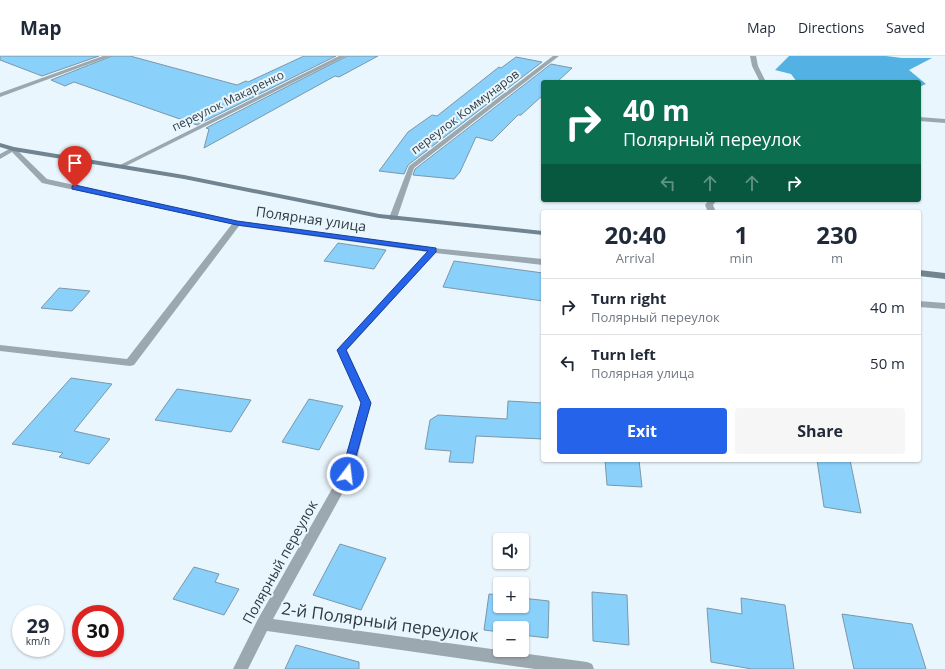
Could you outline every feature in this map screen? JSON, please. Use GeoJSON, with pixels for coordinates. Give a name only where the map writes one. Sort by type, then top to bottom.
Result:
{"type":"FeatureCollection","features":[{"type":"Feature","properties":{"kind":"street"},"geometry":{"type":"LineString","coordinates":[[0,95],[108,56]]}},
{"type":"Feature","properties":{"kind":"street","name":"переулок Макаренко"},"geometry":{"type":"LineString","coordinates":[[122,166],[343,56]]}},
{"type":"Feature","properties":{"kind":"street","name":"переулок Коммунаров"},"geometry":{"type":"LineString","coordinates":[[393,218],[411,167],[556,56]]}},
{"type":"Feature","properties":{"kind":"street"},"geometry":{"type":"LineString","coordinates":[[753,56],[755,66],[762,80]]}},
{"type":"Feature","properties":{"kind":"street"},"geometry":{"type":"LineString","coordinates":[[921,119],[945,121]]}},
{"type":"Feature","properties":{"kind":"street","name":"Полярная улица"},"geometry":{"type":"LineString","coordinates":[[0,145],[13,149],[184,177],[393,218],[541,233]]}},
{"type":"Feature","properties":{"kind":"street"},"geometry":{"type":"LineString","coordinates":[[0,157],[13,149],[45,181],[237,223]]}},
{"type":"Feature","properties":{"kind":"street","name":"Полярная улица"},"geometry":{"type":"LineString","coordinates":[[0,348],[130,363],[237,223],[433,250],[541,262]]}},
{"type":"Feature","properties":{"kind":"street","name":"Полярный переулок"},"geometry":{"type":"LineString","coordinates":[[240,669],[263,624],[347,474],[366,403],[342,350],[433,250]]}},
{"type":"Feature","properties":{"kind":"street"},"geometry":{"type":"LineString","coordinates":[[921,274],[945,276]]}},
{"type":"Feature","properties":{"kind":"street"},"geometry":{"type":"LineString","coordinates":[[921,304],[945,306]]}},
{"type":"Feature","properties":{"kind":"street","name":"2-й Полярный переулок"},"geometry":{"type":"LineString","coordinates":[[263,624],[587,669]]}},
{"type":"Feature","properties":{"kind":"water"},"geometry":{"type":"Polygon","coordinates":[[[789,56],[886,56],[902,58],[932,58],[909,70],[926,84],[921,86],[921,80],[796,80],[791,74],[775,70],[789,56]]]}},
{"type":"Feature","properties":{"kind":"building"},"geometry":{"type":"Polygon","coordinates":[[[0,56],[99,56],[42,76],[0,60],[0,56]]]}},
{"type":"Feature","properties":{"kind":"building"},"geometry":{"type":"Polygon","coordinates":[[[112,56],[130,56],[237,85],[246,81],[248,82],[304,56],[336,56],[197,125],[74,82],[65,86],[51,80],[112,56]]]}},
{"type":"Feature","properties":{"kind":"building"},"geometry":{"type":"Polygon","coordinates":[[[347,56],[378,56],[339,77],[335,76],[204,148],[209,129],[206,128],[347,56]]]}},
{"type":"Feature","properties":{"kind":"building"},"geometry":{"type":"Polygon","coordinates":[[[516,57],[542,62],[408,165],[404,174],[379,171],[408,132],[432,115],[437,116],[499,67],[501,68],[516,57]]]}},
{"type":"Feature","properties":{"kind":"building"},"geometry":{"type":"Polygon","coordinates":[[[551,64],[572,68],[559,80],[541,80],[541,97],[521,115],[518,115],[492,141],[476,137],[460,172],[454,179],[413,175],[415,169],[551,64]]]}},
{"type":"Feature","properties":{"kind":"building"},"geometry":{"type":"Polygon","coordinates":[[[338,243],[386,250],[374,269],[324,261],[338,243]]]}},
{"type":"Feature","properties":{"kind":"building"},"geometry":{"type":"Polygon","coordinates":[[[454,261],[541,273],[541,301],[443,287],[454,261]]]}},
{"type":"Feature","properties":{"kind":"building"},"geometry":{"type":"Polygon","coordinates":[[[59,288],[90,291],[72,311],[41,308],[59,288]]]}},
{"type":"Feature","properties":{"kind":"building"},"geometry":{"type":"Polygon","coordinates":[[[71,378],[112,384],[74,431],[110,439],[89,464],[59,457],[63,453],[12,444],[71,378]]]}},
{"type":"Feature","properties":{"kind":"building"},"geometry":{"type":"Polygon","coordinates":[[[177,389],[251,400],[231,432],[155,420],[177,389]]]}},
{"type":"Feature","properties":{"kind":"building"},"geometry":{"type":"Polygon","coordinates":[[[309,399],[343,406],[319,450],[282,442],[309,399]]]}},
{"type":"Feature","properties":{"kind":"building"},"geometry":{"type":"Polygon","coordinates":[[[508,401],[541,403],[541,439],[476,436],[473,463],[449,462],[451,451],[425,449],[430,420],[438,415],[507,419],[508,401]]]}},
{"type":"Feature","properties":{"kind":"building"},"geometry":{"type":"Polygon","coordinates":[[[605,462],[639,462],[642,487],[607,485],[605,462]]]}},
{"type":"Feature","properties":{"kind":"building"},"geometry":{"type":"Polygon","coordinates":[[[817,462],[850,462],[861,513],[824,507],[817,462]]]}},
{"type":"Feature","properties":{"kind":"building"},"geometry":{"type":"Polygon","coordinates":[[[340,544],[386,558],[361,610],[313,595],[340,544]]]}},
{"type":"Feature","properties":{"kind":"building"},"geometry":{"type":"Polygon","coordinates":[[[194,567],[219,574],[215,582],[239,589],[224,615],[173,599],[194,567]]]}},
{"type":"Feature","properties":{"kind":"building"},"geometry":{"type":"Polygon","coordinates":[[[592,592],[627,595],[629,645],[593,641],[592,592]]]}},
{"type":"Feature","properties":{"kind":"building"},"geometry":{"type":"Polygon","coordinates":[[[489,594],[493,594],[493,613],[529,613],[529,599],[549,601],[548,638],[529,636],[529,621],[493,621],[493,631],[484,630],[489,594]]]}},
{"type":"Feature","properties":{"kind":"building"},"geometry":{"type":"Polygon","coordinates":[[[741,598],[785,605],[794,669],[752,669],[711,662],[707,608],[742,614],[741,598]]]}},
{"type":"Feature","properties":{"kind":"building"},"geometry":{"type":"Polygon","coordinates":[[[842,614],[912,624],[926,669],[854,669],[842,614]]]}},
{"type":"Feature","properties":{"kind":"building"},"geometry":{"type":"Polygon","coordinates":[[[296,645],[359,662],[359,669],[285,669],[296,645]]]}},
{"type":"Feature","properties":{"kind":"route"},"geometry":{"type":"LineString","coordinates":[[75,187],[237,223],[433,250],[342,350],[366,403],[347,474]]}}]}
